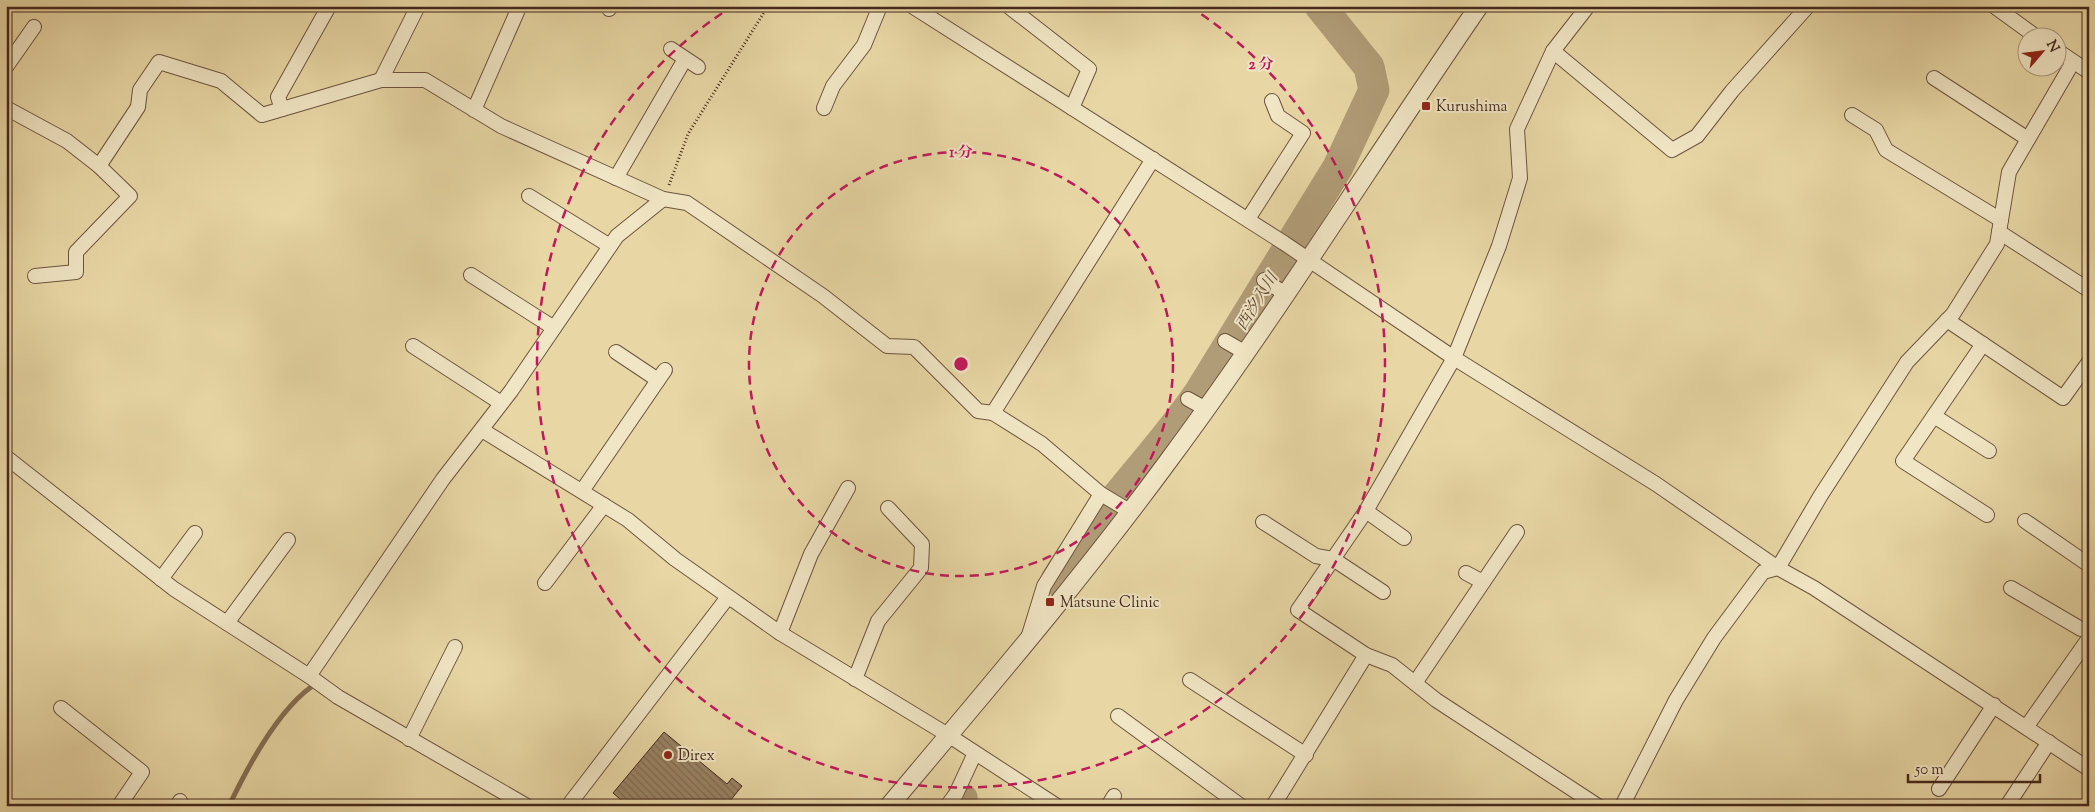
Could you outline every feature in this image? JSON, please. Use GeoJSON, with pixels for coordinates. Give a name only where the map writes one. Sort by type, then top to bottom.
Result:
{"type":"FeatureCollection","features":[{"type":"Feature","properties":{"kind":"street"},"geometry":{"type":"LineString","coordinates":[[282,109],[278,97],[329,6]]}},
{"type":"Feature","properties":{"kind":"street"},"geometry":{"type":"LineString","coordinates":[[381,80],[418,6]]}},
{"type":"Feature","properties":{"kind":"street"},"geometry":{"type":"LineString","coordinates":[[824,108],[834,86],[864,46],[880,6]]}},
{"type":"Feature","properties":{"kind":"street"},"geometry":{"type":"LineString","coordinates":[[912,6],[1248,219],[1454,358],[1656,484],[1778,568],[1814,588],[2027,726],[2089,769]]}},
{"type":"Feature","properties":{"kind":"street"},"geometry":{"type":"LineString","coordinates":[[1008,6],[1089,69],[1072,108]]}},
{"type":"Feature","properties":{"kind":"street"},"geometry":{"type":"LineString","coordinates":[[889,806],[1027,643],[1126,509],[1275,287],[1310,261],[1479,6]]}},
{"type":"Feature","properties":{"kind":"street"},"geometry":{"type":"LineString","coordinates":[[1588,6],[1553,51],[1517,128],[1520,178],[1500,246],[1454,358],[1366,511],[1298,610],[1366,655],[1392,665],[1436,700],[1598,806]]}},
{"type":"Feature","properties":{"kind":"street"},"geometry":{"type":"LineString","coordinates":[[1553,51],[1672,150],[1697,136],[1732,91],[1808,6]]}},
{"type":"Feature","properties":{"kind":"street"},"geometry":{"type":"LineString","coordinates":[[1994,6],[2024,28]]}},
{"type":"Feature","properties":{"kind":"street"},"geometry":{"type":"LineString","coordinates":[[474,110],[517,12]]}},
{"type":"Feature","properties":{"kind":"street"},"geometry":{"type":"LineString","coordinates":[[6,67],[34,28]]}},
{"type":"Feature","properties":{"kind":"street"},"geometry":{"type":"LineString","coordinates":[[671,49],[698,67]]}},
{"type":"Feature","properties":{"kind":"street"},"geometry":{"type":"LineString","coordinates":[[2068,58],[2089,72]]}},
{"type":"Feature","properties":{"kind":"street"},"geometry":{"type":"LineString","coordinates":[[616,178],[685,59]]}},
{"type":"Feature","properties":{"kind":"street"},"geometry":{"type":"LineString","coordinates":[[99,166],[138,107],[140,90],[159,62],[221,81],[262,115],[381,80],[425,80],[501,126],[663,199],[687,203],[823,296],[887,346],[914,348],[978,411],[993,413],[1042,444],[1104,495],[1126,509]]}},
{"type":"Feature","properties":{"kind":"street"},"geometry":{"type":"LineString","coordinates":[[1622,806],[1676,700],[1714,638],[1763,572],[1778,568],[1821,495],[1907,362],[1947,320],[1997,244],[2009,172],[2073,62]]}},
{"type":"Feature","properties":{"kind":"street"},"geometry":{"type":"LineString","coordinates":[[1934,78],[2028,139]]}},
{"type":"Feature","properties":{"kind":"street"},"geometry":{"type":"LineString","coordinates":[[1248,219],[1303,133],[1278,116],[1272,101]]}},
{"type":"Feature","properties":{"kind":"street"},"geometry":{"type":"LineString","coordinates":[[6,108],[67,141],[99,166],[130,196],[76,252],[76,272],[35,276]]}},
{"type":"Feature","properties":{"kind":"street"},"geometry":{"type":"LineString","coordinates":[[1852,115],[1876,130],[1886,150],[2000,226],[2089,290]]}},
{"type":"Feature","properties":{"kind":"street"},"geometry":{"type":"LineString","coordinates":[[993,413],[1153,159]]}},
{"type":"Feature","properties":{"kind":"street"},"geometry":{"type":"LineString","coordinates":[[529,196],[610,246]]}},
{"type":"Feature","properties":{"kind":"street"},"geometry":{"type":"LineString","coordinates":[[310,676],[443,479],[501,404],[617,236],[663,199]]}},
{"type":"Feature","properties":{"kind":"street"},"geometry":{"type":"LineString","coordinates":[[471,275],[554,328]]}},
{"type":"Feature","properties":{"kind":"street"},"geometry":{"type":"LineString","coordinates":[[1947,320],[2063,398],[2089,362]]}},
{"type":"Feature","properties":{"kind":"street"},"geometry":{"type":"LineString","coordinates":[[1983,344],[1903,460],[1987,515]]}},
{"type":"Feature","properties":{"kind":"street"},"geometry":{"type":"LineString","coordinates":[[413,346],[501,404]]}},
{"type":"Feature","properties":{"kind":"street"},"geometry":{"type":"LineString","coordinates":[[582,491],[662,375],[616,352]]}},
{"type":"Feature","properties":{"kind":"street"},"geometry":{"type":"LineString","coordinates":[[1934,416],[1989,451]]}},
{"type":"Feature","properties":{"kind":"street"},"geometry":{"type":"LineString","coordinates":[[482,430],[628,520],[728,597],[780,633],[948,735],[1057,806]]}},
{"type":"Feature","properties":{"kind":"street"},"geometry":{"type":"LineString","coordinates":[[6,458],[161,579],[310,676],[338,697],[409,740],[527,806]]}},
{"type":"Feature","properties":{"kind":"street"},"geometry":{"type":"LineString","coordinates":[[780,633],[811,554],[848,488]]}},
{"type":"Feature","properties":{"kind":"street"},"geometry":{"type":"LineString","coordinates":[[1027,643],[1044,586],[1104,495]]}},
{"type":"Feature","properties":{"kind":"street"},"geometry":{"type":"LineString","coordinates":[[545,583],[604,505]]}},
{"type":"Feature","properties":{"kind":"street"},"geometry":{"type":"LineString","coordinates":[[855,679],[878,620],[921,568],[922,544],[888,508]]}},
{"type":"Feature","properties":{"kind":"street"},"geometry":{"type":"LineString","coordinates":[[1366,511],[1404,538]]}},
{"type":"Feature","properties":{"kind":"street"},"geometry":{"type":"LineString","coordinates":[[2025,521],[2089,565]]}},
{"type":"Feature","properties":{"kind":"street"},"geometry":{"type":"LineString","coordinates":[[1263,522],[1316,556],[1333,558],[1383,592]]}},
{"type":"Feature","properties":{"kind":"street"},"geometry":{"type":"LineString","coordinates":[[1415,683],[1517,532]]}},
{"type":"Feature","properties":{"kind":"street"},"geometry":{"type":"LineString","coordinates":[[161,579],[195,533]]}},
{"type":"Feature","properties":{"kind":"street"},"geometry":{"type":"LineString","coordinates":[[227,623],[288,540]]}},
{"type":"Feature","properties":{"kind":"street"},"geometry":{"type":"LineString","coordinates":[[1466,573],[1483,582]]}},
{"type":"Feature","properties":{"kind":"street"},"geometry":{"type":"LineString","coordinates":[[2011,588],[2087,630],[2027,726]]}},
{"type":"Feature","properties":{"kind":"street"},"geometry":{"type":"LineString","coordinates":[[568,806],[728,597]]}},
{"type":"Feature","properties":{"kind":"street"},"geometry":{"type":"LineString","coordinates":[[409,740],[455,647]]}},
{"type":"Feature","properties":{"kind":"street"},"geometry":{"type":"LineString","coordinates":[[1273,806],[1366,655]]}},
{"type":"Feature","properties":{"kind":"street"},"geometry":{"type":"LineString","coordinates":[[1190,680],[1306,755]]}},
{"type":"Feature","properties":{"kind":"street"},"geometry":{"type":"LineString","coordinates":[[1939,789],[1994,705]]}},
{"type":"Feature","properties":{"kind":"street"},"geometry":{"type":"LineString","coordinates":[[61,708],[142,772],[119,806]]}},
{"type":"Feature","properties":{"kind":"street"},"geometry":{"type":"LineString","coordinates":[[1118,716],[1241,806]]}},
{"type":"Feature","properties":{"kind":"street"},"geometry":{"type":"LineString","coordinates":[[2007,806],[2049,742]]}},
{"type":"Feature","properties":{"kind":"street"},"geometry":{"type":"LineString","coordinates":[[947,806],[956,794],[975,752]]}},
{"type":"Feature","properties":{"kind":"path"},"geometry":{"type":"LineString","coordinates":[[663,199],[688,134],[768,6]]}},
{"type":"Feature","properties":{"kind":"building","name":"Direx"},"geometry":{"type":"Polygon","coordinates":[[[664,732],[727,784],[732,778],[742,786],[726,806],[628,806],[613,793],[664,732]]]}},
{"type":"Feature","properties":{"kind":"waterway","name":"西汐入川"},"geometry":{"type":"LineString","coordinates":[[1056,580],[1089,531],[1182,417],[1199,393],[1338,167],[1374,90],[1369,67],[1320,6]]}},
{"type":"Feature","properties":{"kind":"waterway"},"geometry":{"type":"LineString","coordinates":[[229,806],[254,758],[275,726],[286,711],[311,687]]}},
{"type":"Feature","properties":{"kind":"waterway","name":"西汐入川"},"geometry":{"type":"LineString","coordinates":[[958,806],[962,798]]}},
{"type":"Feature","properties":{"kind":"place","name":"Kurushima"},"geometry":{"type":"Point","coordinates":[1426,106]}},
{"type":"Feature","properties":{"kind":"place","name":"Matsune Clinic"},"geometry":{"type":"Point","coordinates":[1050,602]}},
{"type":"Feature","properties":{"kind":"place","name":"Direx"},"geometry":{"type":"Point","coordinates":[668,755]}}]}
